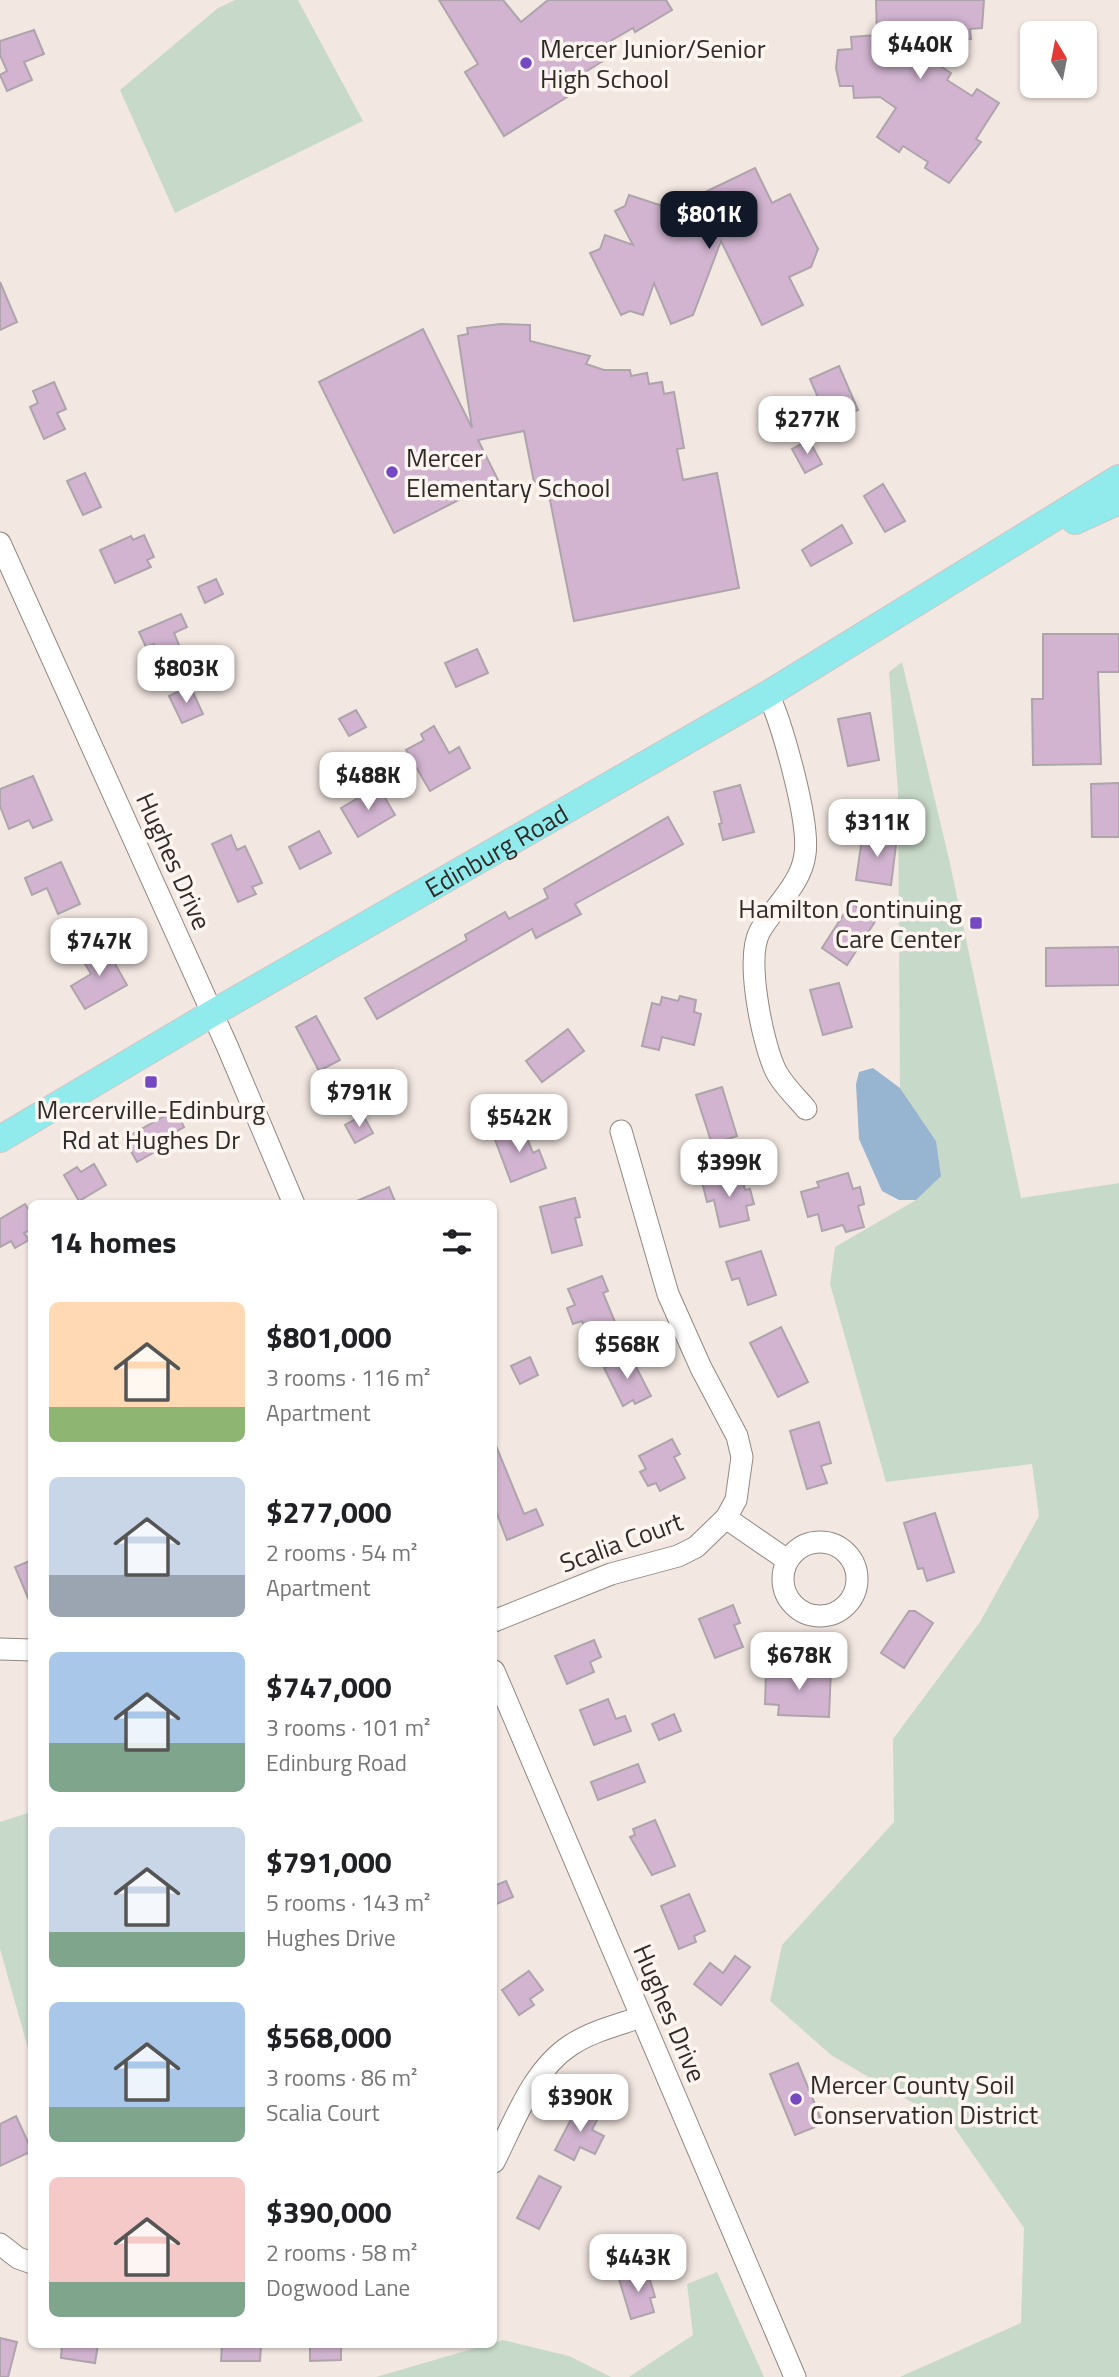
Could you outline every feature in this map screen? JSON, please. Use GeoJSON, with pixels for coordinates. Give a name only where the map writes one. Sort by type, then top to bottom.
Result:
{"type":"FeatureCollection","features":[{"type":"Feature","properties":{"kind":"main road","name":"Edinburg Road"},"geometry":{"type":"LineString","coordinates":[[0,1139],[211,1014],[768,694],[1119,478]]}},
{"type":"Feature","properties":{"kind":"main road","name":"Edinburg Road"},"geometry":{"type":"LineString","coordinates":[[990,558],[1119,501]]}},
{"type":"Feature","properties":{"kind":"street","name":"Hughes Drive"},"geometry":{"type":"LineString","coordinates":[[0,542],[292,1200]]}},
{"type":"Feature","properties":{"kind":"street"},"geometry":{"type":"LineString","coordinates":[[768,694],[781,721],[805,834],[806,855],[797,877],[758,934],[753,962],[755,990],[774,1068],[806,1109]]}},
{"type":"Feature","properties":{"kind":"street","name":"Scalia Court"},"geometry":{"type":"LineString","coordinates":[[497,1620],[611,1574],[678,1556],[712,1535],[726,1518],[741,1479],[742,1457],[737,1436],[701,1368],[668,1294],[621,1131]]}},
{"type":"Feature","properties":{"kind":"street"},"geometry":{"type":"LineString","coordinates":[[726,1518],[788,1560]]}},
{"type":"Feature","properties":{"kind":"street"},"geometry":{"type":"LineString","coordinates":[[0,1649],[28,1650]]}},
{"type":"Feature","properties":{"kind":"street","name":"Hughes Drive"},"geometry":{"type":"LineString","coordinates":[[497,1678],[795,2377]]}},
{"type":"Feature","properties":{"kind":"street"},"geometry":{"type":"LineString","coordinates":[[497,2156],[539,2076],[553,2059],[570,2045],[592,2034],[641,2017]]}},
{"type":"Feature","properties":{"kind":"street"},"geometry":{"type":"LineString","coordinates":[[0,2244],[18,2258],[28,2262]]}},
{"type":"Feature","properties":{"kind":"green space"},"geometry":{"type":"Polygon","coordinates":[[[235,0],[298,0],[363,121],[175,213],[120,90],[218,8],[235,0]]]}},
{"type":"Feature","properties":{"kind":"green space"},"geometry":{"type":"Polygon","coordinates":[[[902,662],[949,859],[1021,1198],[1119,1183],[1119,2377],[900,2377],[1021,2323],[1024,2228],[954,2127],[831,2055],[770,2001],[782,1945],[894,1822],[893,1739],[980,1622],[1039,1516],[1032,1464],[886,1482],[830,1284],[835,1247],[916,1200],[936,1141],[900,1088],[898,792],[889,672],[902,662]]]}},
{"type":"Feature","properties":{"kind":"green space"},"geometry":{"type":"Polygon","coordinates":[[[28,1813],[28,2048],[0,1949],[0,1822],[28,1813]]]}},
{"type":"Feature","properties":{"kind":"green space"},"geometry":{"type":"Polygon","coordinates":[[[717,2272],[764,2377],[629,2377],[693,2335],[687,2284],[717,2272]]]}},
{"type":"Feature","properties":{"kind":"green space"},"geometry":{"type":"Polygon","coordinates":[[[503,2340],[569,2356],[611,2377],[376,2377],[476,2348],[497,2348],[497,2342],[503,2340]]]}},
{"type":"Feature","properties":{"kind":"water"},"geometry":{"type":"Polygon","coordinates":[[[873,1068],[900,1088],[936,1141],[941,1176],[916,1200],[899,1200],[882,1191],[859,1139],[856,1084],[859,1072],[873,1068]]]}},
{"type":"Feature","properties":{"kind":"building","name":"Mercer Junior/Senior High School"},"geometry":{"type":"Polygon","coordinates":[[[439,0],[503,0],[521,22],[548,0],[666,0],[672,10],[635,32],[633,28],[607,43],[614,54],[579,76],[585,86],[504,136],[465,72],[478,64],[439,0]]]}},
{"type":"Feature","properties":{"kind":"building"},"geometry":{"type":"Polygon","coordinates":[[[876,0],[984,0],[982,28],[970,29],[971,39],[902,42],[951,73],[947,80],[972,96],[977,89],[999,103],[976,139],[981,142],[949,183],[925,168],[928,162],[903,146],[899,152],[877,137],[896,108],[880,97],[854,98],[853,86],[840,86],[836,68],[838,50],[852,49],[851,37],[877,35],[876,0]]]}},
{"type":"Feature","properties":{"kind":"building"},"geometry":{"type":"Polygon","coordinates":[[[34,30],[44,54],[24,62],[32,80],[7,91],[0,75],[7,71],[0,55],[0,41],[34,30]]]}},
{"type":"Feature","properties":{"kind":"building"},"geometry":{"type":"Polygon","coordinates":[[[755,168],[772,203],[790,194],[818,249],[811,267],[789,277],[803,305],[762,325],[721,241],[693,315],[671,324],[654,283],[643,315],[630,311],[621,315],[590,253],[600,249],[605,235],[633,245],[615,211],[625,206],[629,195],[712,222],[699,195],[755,168]]]}},
{"type":"Feature","properties":{"kind":"building"},"geometry":{"type":"Polygon","coordinates":[[[0,282],[17,322],[0,330],[0,282]]]}},
{"type":"Feature","properties":{"kind":"building","name":"Mercer Elementary School"},"geometry":{"type":"Polygon","coordinates":[[[500,324],[530,325],[530,341],[590,356],[586,364],[604,370],[630,370],[631,376],[647,373],[649,384],[662,382],[664,394],[674,392],[684,448],[677,449],[683,480],[717,473],[739,588],[574,621],[546,480],[534,482],[524,431],[478,440],[498,480],[394,533],[319,382],[423,329],[472,428],[458,336],[468,334],[467,328],[500,324]]]}},
{"type":"Feature","properties":{"kind":"building"},"geometry":{"type":"Polygon","coordinates":[[[839,366],[858,410],[829,423],[810,379],[839,366]]]}},
{"type":"Feature","properties":{"kind":"building"},"geometry":{"type":"Polygon","coordinates":[[[54,382],[66,409],[57,413],[65,429],[44,439],[30,407],[38,403],[33,391],[54,382]]]}},
{"type":"Feature","properties":{"kind":"building"},"geometry":{"type":"Polygon","coordinates":[[[809,440],[822,464],[805,473],[792,449],[809,440]]]}},
{"type":"Feature","properties":{"kind":"building"},"geometry":{"type":"Polygon","coordinates":[[[85,473],[101,507],[83,515],[67,481],[85,473]]]}},
{"type":"Feature","properties":{"kind":"building"},"geometry":{"type":"Polygon","coordinates":[[[883,484],[905,521],[885,532],[864,496],[883,484]]]}},
{"type":"Feature","properties":{"kind":"building"},"geometry":{"type":"Polygon","coordinates":[[[842,525],[852,543],[811,566],[802,550],[842,525]]]}},
{"type":"Feature","properties":{"kind":"building"},"geometry":{"type":"Polygon","coordinates":[[[144,535],[154,557],[147,560],[151,567],[115,583],[100,550],[131,536],[133,540],[144,535]]]}},
{"type":"Feature","properties":{"kind":"building"},"geometry":{"type":"Polygon","coordinates":[[[216,579],[223,594],[205,603],[198,587],[216,579]]]}},
{"type":"Feature","properties":{"kind":"building"},"geometry":{"type":"Polygon","coordinates":[[[181,614],[187,627],[174,633],[179,645],[158,654],[154,644],[146,647],[139,632],[181,614]]]}},
{"type":"Feature","properties":{"kind":"building"},"geometry":{"type":"Polygon","coordinates":[[[1043,634],[1119,634],[1119,672],[1098,672],[1101,764],[1033,765],[1032,699],[1043,699],[1043,634]]]}},
{"type":"Feature","properties":{"kind":"building"},"geometry":{"type":"Polygon","coordinates":[[[477,649],[488,673],[456,687],[445,663],[477,649]]]}},
{"type":"Feature","properties":{"kind":"building"},"geometry":{"type":"Polygon","coordinates":[[[190,686],[203,714],[182,723],[169,696],[190,686]]]}},
{"type":"Feature","properties":{"kind":"building"},"geometry":{"type":"Polygon","coordinates":[[[356,710],[366,727],[349,736],[339,719],[356,710]]]}},
{"type":"Feature","properties":{"kind":"building"},"geometry":{"type":"Polygon","coordinates":[[[870,713],[879,760],[848,766],[838,719],[870,713]]]}},
{"type":"Feature","properties":{"kind":"building"},"geometry":{"type":"Polygon","coordinates":[[[434,726],[449,753],[459,747],[470,768],[430,791],[406,750],[424,740],[421,734],[434,726]]]}},
{"type":"Feature","properties":{"kind":"building"},"geometry":{"type":"Polygon","coordinates":[[[33,776],[52,820],[33,828],[29,820],[9,829],[0,806],[0,789],[33,776]]]}},
{"type":"Feature","properties":{"kind":"building"},"geometry":{"type":"Polygon","coordinates":[[[1119,783],[1119,837],[1092,837],[1091,784],[1119,783]]]}},
{"type":"Feature","properties":{"kind":"building"},"geometry":{"type":"Polygon","coordinates":[[[740,785],[754,832],[723,840],[719,824],[722,823],[714,792],[740,785]]]}},
{"type":"Feature","properties":{"kind":"building"},"geometry":{"type":"Polygon","coordinates":[[[378,786],[395,815],[358,837],[341,808],[378,786]]]}},
{"type":"Feature","properties":{"kind":"building"},"geometry":{"type":"Polygon","coordinates":[[[668,817],[683,844],[575,904],[581,914],[536,938],[532,929],[377,1019],[365,998],[467,940],[465,935],[505,912],[509,919],[548,898],[544,889],[668,817]]]}},
{"type":"Feature","properties":{"kind":"building"},"geometry":{"type":"Polygon","coordinates":[[[319,831],[331,853],[300,869],[289,847],[319,831]]]}},
{"type":"Feature","properties":{"kind":"building"},"geometry":{"type":"Polygon","coordinates":[[[863,832],[897,837],[891,885],[856,880],[863,832]]]}},
{"type":"Feature","properties":{"kind":"building"},"geometry":{"type":"Polygon","coordinates":[[[231,835],[237,850],[245,846],[262,883],[252,887],[256,894],[238,902],[212,844],[231,835]]]}},
{"type":"Feature","properties":{"kind":"building"},"geometry":{"type":"Polygon","coordinates":[[[61,862],[80,904],[58,914],[47,888],[32,895],[25,878],[61,862]]]}},
{"type":"Feature","properties":{"kind":"building"},"geometry":{"type":"Polygon","coordinates":[[[851,903],[876,920],[847,965],[822,948],[851,903]]]}},
{"type":"Feature","properties":{"kind":"building"},"geometry":{"type":"Polygon","coordinates":[[[104,944],[127,985],[85,1009],[71,986],[91,974],[81,957],[104,944]]]}},
{"type":"Feature","properties":{"kind":"building"},"geometry":{"type":"Polygon","coordinates":[[[1119,947],[1119,985],[1046,986],[1046,948],[1119,947]]]}},
{"type":"Feature","properties":{"kind":"building"},"geometry":{"type":"Polygon","coordinates":[[[839,983],[852,1027],[823,1035],[810,990],[839,983]]]}},
{"type":"Feature","properties":{"kind":"building"},"geometry":{"type":"Polygon","coordinates":[[[680,996],[696,1000],[694,1012],[701,1014],[694,1045],[662,1037],[659,1050],[642,1046],[652,1003],[660,1005],[662,997],[678,1001],[680,996]]]}},
{"type":"Feature","properties":{"kind":"building"},"geometry":{"type":"Polygon","coordinates":[[[316,1016],[340,1060],[319,1071],[296,1027],[316,1016]]]}},
{"type":"Feature","properties":{"kind":"building"},"geometry":{"type":"Polygon","coordinates":[[[568,1029],[584,1051],[542,1082],[526,1061],[568,1029]]]}},
{"type":"Feature","properties":{"kind":"building"},"geometry":{"type":"Polygon","coordinates":[[[722,1087],[737,1136],[712,1144],[696,1095],[722,1087]]]}},
{"type":"Feature","properties":{"kind":"building"},"geometry":{"type":"Polygon","coordinates":[[[175,1110],[184,1127],[165,1138],[169,1144],[137,1162],[124,1139],[175,1110]]]}},
{"type":"Feature","properties":{"kind":"building"},"geometry":{"type":"Polygon","coordinates":[[[363,1115],[373,1133],[355,1143],[345,1125],[363,1115]]]}},
{"type":"Feature","properties":{"kind":"building"},"geometry":{"type":"Polygon","coordinates":[[[522,1126],[533,1153],[539,1150],[546,1168],[511,1182],[494,1137],[522,1126]]]}},
{"type":"Feature","properties":{"kind":"building"},"geometry":{"type":"Polygon","coordinates":[[[94,1164],[106,1185],[78,1200],[64,1175],[77,1167],[81,1172],[94,1164]]]}},
{"type":"Feature","properties":{"kind":"building"},"geometry":{"type":"Polygon","coordinates":[[[741,1173],[745,1190],[750,1189],[754,1204],[746,1206],[749,1220],[720,1227],[714,1200],[707,1202],[702,1182],[741,1173]]]}},
{"type":"Feature","properties":{"kind":"building"},"geometry":{"type":"Polygon","coordinates":[[[848,1173],[853,1189],[860,1187],[864,1204],[858,1206],[864,1227],[846,1232],[843,1225],[822,1231],[818,1214],[808,1217],[801,1192],[819,1187],[817,1182],[848,1173]]]}},
{"type":"Feature","properties":{"kind":"building"},"geometry":{"type":"Polygon","coordinates":[[[389,1187],[394,1200],[359,1200],[389,1187]]]}},
{"type":"Feature","properties":{"kind":"building"},"geometry":{"type":"Polygon","coordinates":[[[575,1198],[580,1217],[575,1218],[582,1245],[552,1253],[540,1207],[575,1198]]]}},
{"type":"Feature","properties":{"kind":"building"},"geometry":{"type":"Polygon","coordinates":[[[25,1204],[28,1209],[28,1231],[24,1233],[28,1241],[15,1248],[11,1241],[0,1247],[0,1219],[25,1204]]]}},
{"type":"Feature","properties":{"kind":"building"},"geometry":{"type":"Polygon","coordinates":[[[761,1251],[776,1295],[748,1305],[739,1278],[732,1280],[726,1262],[761,1251]]]}},
{"type":"Feature","properties":{"kind":"building"},"geometry":{"type":"Polygon","coordinates":[[[602,1276],[608,1291],[603,1293],[615,1322],[610,1324],[615,1335],[596,1342],[592,1331],[587,1333],[582,1321],[573,1324],[567,1308],[575,1305],[568,1289],[602,1276]]]}},
{"type":"Feature","properties":{"kind":"building"},"geometry":{"type":"Polygon","coordinates":[[[781,1327],[808,1382],[778,1397],[750,1343],[781,1327]]]}},
{"type":"Feature","properties":{"kind":"building"},"geometry":{"type":"Polygon","coordinates":[[[630,1355],[651,1396],[635,1404],[633,1400],[623,1406],[604,1368],[630,1355]]]}},
{"type":"Feature","properties":{"kind":"building"},"geometry":{"type":"Polygon","coordinates":[[[530,1357],[538,1375],[520,1384],[511,1366],[530,1357]]]}},
{"type":"Feature","properties":{"kind":"building"},"geometry":{"type":"Polygon","coordinates":[[[819,1422],[831,1463],[821,1466],[827,1483],[807,1489],[790,1431],[819,1422]]]}},
{"type":"Feature","properties":{"kind":"building"},"geometry":{"type":"Polygon","coordinates":[[[672,1439],[680,1454],[674,1457],[685,1478],[660,1491],[656,1483],[648,1486],[640,1472],[646,1469],[639,1456],[672,1439]]]}},
{"type":"Feature","properties":{"kind":"building"},"geometry":{"type":"Polygon","coordinates":[[[497,1448],[524,1514],[536,1509],[543,1525],[507,1540],[497,1514],[497,1448]]]}},
{"type":"Feature","properties":{"kind":"building"},"geometry":{"type":"Polygon","coordinates":[[[935,1513],[954,1572],[927,1581],[923,1568],[918,1569],[904,1523],[935,1513]]]}},
{"type":"Feature","properties":{"kind":"building"},"geometry":{"type":"Polygon","coordinates":[[[28,1562],[28,1598],[15,1567],[28,1562]]]}},
{"type":"Feature","properties":{"kind":"building"},"geometry":{"type":"Polygon","coordinates":[[[733,1605],[740,1623],[734,1625],[743,1647],[715,1658],[699,1619],[733,1605]]]}},
{"type":"Feature","properties":{"kind":"building"},"geometry":{"type":"Polygon","coordinates":[[[909,1611],[915,1611],[933,1623],[904,1668],[881,1653],[909,1611]]]}},
{"type":"Feature","properties":{"kind":"building"},"geometry":{"type":"Polygon","coordinates":[[[594,1640],[601,1657],[590,1662],[594,1672],[567,1684],[555,1656],[594,1640]]]}},
{"type":"Feature","properties":{"kind":"building"},"geometry":{"type":"Polygon","coordinates":[[[813,1669],[831,1669],[829,1717],[778,1715],[779,1705],[765,1704],[766,1670],[814,1672],[813,1669]]]}},
{"type":"Feature","properties":{"kind":"building"},"geometry":{"type":"Polygon","coordinates":[[[608,1699],[616,1719],[625,1716],[631,1731],[594,1745],[580,1710],[608,1699]]]}},
{"type":"Feature","properties":{"kind":"building"},"geometry":{"type":"Polygon","coordinates":[[[674,1714],[681,1731],[659,1740],[652,1724],[674,1714]]]}},
{"type":"Feature","properties":{"kind":"building"},"geometry":{"type":"Polygon","coordinates":[[[638,1764],[645,1782],[598,1800],[591,1782],[638,1764]]]}},
{"type":"Feature","properties":{"kind":"building"},"geometry":{"type":"Polygon","coordinates":[[[655,1820],[675,1866],[652,1875],[630,1837],[635,1835],[633,1829],[655,1820]]]}},
{"type":"Feature","properties":{"kind":"building"},"geometry":{"type":"Polygon","coordinates":[[[506,1881],[513,1897],[497,1904],[497,1885],[506,1881]]]}},
{"type":"Feature","properties":{"kind":"building"},"geometry":{"type":"Polygon","coordinates":[[[689,1894],[705,1931],[694,1936],[696,1942],[679,1949],[661,1906],[689,1894]]]}},
{"type":"Feature","properties":{"kind":"building"},"geometry":{"type":"Polygon","coordinates":[[[735,1956],[750,1967],[721,2005],[694,1984],[710,1963],[723,1973],[735,1956]]]}},
{"type":"Feature","properties":{"kind":"building"},"geometry":{"type":"Polygon","coordinates":[[[529,1971],[543,1990],[530,1999],[534,2005],[519,2015],[502,1990],[529,1971]]]}},
{"type":"Feature","properties":{"kind":"building","name":"Mercer County Soil Conservation District"},"geometry":{"type":"Polygon","coordinates":[[[798,2063],[823,2124],[795,2135],[770,2074],[798,2063]]]}},
{"type":"Feature","properties":{"kind":"building"},"geometry":{"type":"Polygon","coordinates":[[[579,2104],[600,2114],[592,2130],[604,2136],[595,2154],[580,2147],[574,2160],[555,2150],[579,2104]]]}},
{"type":"Feature","properties":{"kind":"building"},"geometry":{"type":"Polygon","coordinates":[[[16,2116],[28,2142],[28,2153],[0,2166],[0,2124],[16,2116]]]}},
{"type":"Feature","properties":{"kind":"building"},"geometry":{"type":"Polygon","coordinates":[[[539,2176],[561,2187],[539,2229],[517,2218],[539,2176]]]}},
{"type":"Feature","properties":{"kind":"building"},"geometry":{"type":"Polygon","coordinates":[[[647,2270],[655,2297],[650,2298],[654,2312],[631,2319],[619,2279],[647,2270]]]}},
{"type":"Feature","properties":{"kind":"building"},"geometry":{"type":"Polygon","coordinates":[[[0,2338],[17,2342],[8,2377],[0,2377],[0,2338]]]}},
{"type":"Feature","properties":{"kind":"building"},"geometry":{"type":"Polygon","coordinates":[[[62,2348],[98,2348],[95,2363],[61,2358],[62,2348]]]}},
{"type":"Feature","properties":{"kind":"building"},"geometry":{"type":"Polygon","coordinates":[[[222,2348],[261,2348],[260,2361],[221,2361],[222,2348]]]}},
{"type":"Feature","properties":{"kind":"building"},"geometry":{"type":"Polygon","coordinates":[[[310,2348],[341,2348],[341,2360],[310,2361],[310,2348]]]}},
{"type":"Feature","properties":{"kind":"place","name":"Mercer Junior/Senior High School"},"geometry":{"type":"Point","coordinates":[526,63]}},
{"type":"Feature","properties":{"kind":"place","name":"Mercer Elementary School"},"geometry":{"type":"Point","coordinates":[392,472]}},
{"type":"Feature","properties":{"kind":"place","name":"Hamilton Continuing Care Center"},"geometry":{"type":"Point","coordinates":[976,923]}},
{"type":"Feature","properties":{"kind":"place","name":"Mercerville-Edinburg Rd at Hughes Dr"},"geometry":{"type":"Point","coordinates":[151,1082]}},
{"type":"Feature","properties":{"kind":"place","name":"Mercer County Soil Conservation District"},"geometry":{"type":"Point","coordinates":[796,2099]}}]}
